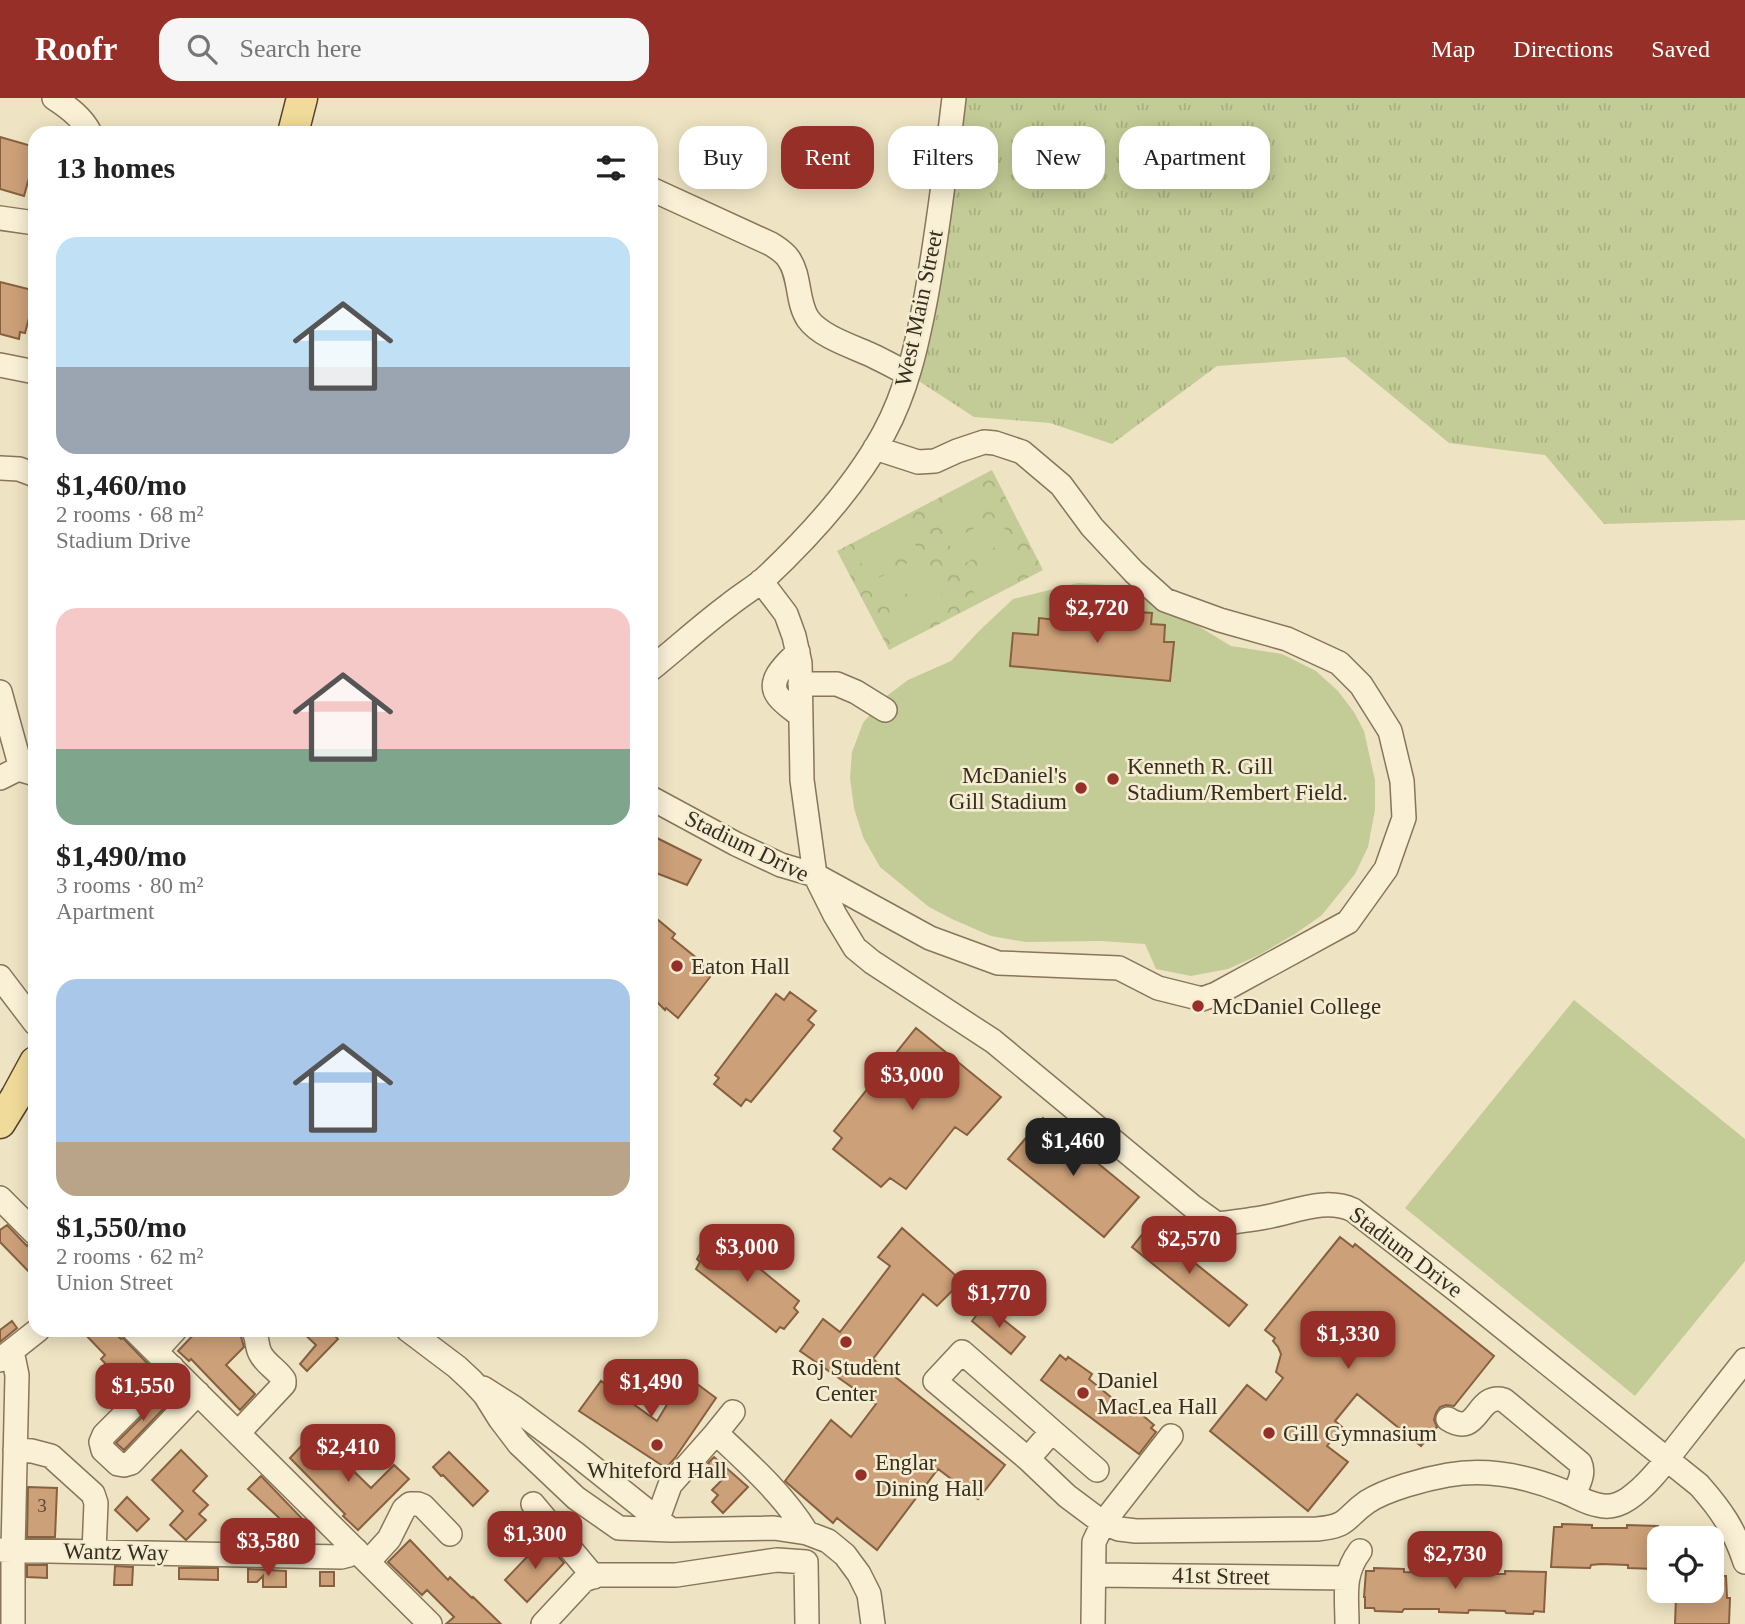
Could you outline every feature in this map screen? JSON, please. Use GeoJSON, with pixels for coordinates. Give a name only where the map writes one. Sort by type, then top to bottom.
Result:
{"type":"FeatureCollection","features":[{"type":"Feature","properties":{"kind":"main road"},"geometry":{"type":"LineString","coordinates":[[295,126],[302,98]]}},
{"type":"Feature","properties":{"kind":"main road"},"geometry":{"type":"LineString","coordinates":[[0,1123],[26,1092]]}},
{"type":"Feature","properties":{"kind":"street"},"geometry":{"type":"LineString","coordinates":[[54,98],[67,106],[85,126]]}},
{"type":"Feature","properties":{"kind":"street","name":"West Main Street"},"geometry":{"type":"LineString","coordinates":[[658,663],[761,581],[833,506],[866,463],[885,432],[908,374],[918,336],[932,264],[954,98]]}},
{"type":"Feature","properties":{"kind":"street"},"geometry":{"type":"LineString","coordinates":[[658,192],[771,244],[790,260],[808,320],[841,341],[908,374]]}},
{"type":"Feature","properties":{"kind":"street"},"geometry":{"type":"LineString","coordinates":[[0,218],[28,222]]}},
{"type":"Feature","properties":{"kind":"street"},"geometry":{"type":"LineString","coordinates":[[0,365],[28,371]]}},
{"type":"Feature","properties":{"kind":"street"},"geometry":{"type":"LineString","coordinates":[[761,581],[786,614],[800,663],[802,780],[815,875],[930,938],[998,963],[1119,968],[1158,988],[1202,999],[1216,994],[1348,922],[1386,869],[1404,818],[1402,780],[1390,731],[1361,685],[1339,663],[1287,639],[1220,620],[1165,600],[1134,572],[1092,527],[1061,485],[1022,452],[984,442],[935,461],[918,462],[875,448]]}},
{"type":"Feature","properties":{"kind":"street"},"geometry":{"type":"LineString","coordinates":[[0,468],[28,472]]}},
{"type":"Feature","properties":{"kind":"street"},"geometry":{"type":"LineString","coordinates":[[797,652],[782,668],[774,682],[776,695],[801,716]]}},
{"type":"Feature","properties":{"kind":"street"},"geometry":{"type":"LineString","coordinates":[[800,684],[837,684],[886,710]]}},
{"type":"Feature","properties":{"kind":"street"},"geometry":{"type":"LineString","coordinates":[[0,692],[19,761],[18,774]]}},
{"type":"Feature","properties":{"kind":"street","name":"Stadium Drive"},"geometry":{"type":"LineString","coordinates":[[658,802],[781,865],[815,875],[855,948],[872,962],[993,1041],[1208,1218],[1217,1223],[1248,1220],[1331,1204],[1343,1205],[1353,1210],[1699,1485],[1730,1526],[1745,1562]]}},
{"type":"Feature","properties":{"kind":"street"},"geometry":{"type":"LineString","coordinates":[[0,977],[28,1014]]}},
{"type":"Feature","properties":{"kind":"street"},"geometry":{"type":"LineString","coordinates":[[0,1198],[28,1226]]}},
{"type":"Feature","properties":{"kind":"street"},"geometry":{"type":"LineString","coordinates":[[13,1624],[6,1550],[15,1450],[17,1374],[6,1355],[29,1337]]}},
{"type":"Feature","properties":{"kind":"street"},"geometry":{"type":"LineString","coordinates":[[141,1337],[430,1624]]}},
{"type":"Feature","properties":{"kind":"street"},"geometry":{"type":"LineString","coordinates":[[156,1351],[169,1337]]}},
{"type":"Feature","properties":{"kind":"street"},"geometry":{"type":"LineString","coordinates":[[238,1433],[284,1384],[284,1380],[260,1355],[256,1337]]}},
{"type":"Feature","properties":{"kind":"street"},"geometry":{"type":"LineString","coordinates":[[417,1337],[472,1381],[519,1444],[576,1498],[620,1528],[664,1525],[774,1528],[807,1533],[828,1541],[845,1555],[859,1574],[869,1594],[873,1624]]}},
{"type":"Feature","properties":{"kind":"street"},"geometry":{"type":"LineString","coordinates":[[1097,1470],[962,1352],[935,1381],[1103,1524],[1136,1531],[1327,1528],[1345,1522],[1368,1501],[1402,1486],[1435,1477],[1469,1473],[1514,1476],[1536,1481],[1598,1506],[1615,1505],[1627,1500],[1641,1488],[1745,1360]]}},
{"type":"Feature","properties":{"kind":"street"},"geometry":{"type":"LineString","coordinates":[[172,1367],[104,1435],[101,1442],[103,1450],[118,1464],[131,1463],[198,1393]]}},
{"type":"Feature","properties":{"kind":"street"},"geometry":{"type":"LineString","coordinates":[[472,1381],[513,1407],[576,1454],[664,1525]]}},
{"type":"Feature","properties":{"kind":"street"},"geometry":{"type":"LineString","coordinates":[[1448,1419],[1457,1424],[1467,1424],[1490,1400],[1504,1400],[1580,1463],[1581,1476],[1574,1495]]}},
{"type":"Feature","properties":{"kind":"street"},"geometry":{"type":"LineString","coordinates":[[664,1525],[670,1485],[733,1412]]}},
{"type":"Feature","properties":{"kind":"street"},"geometry":{"type":"LineString","coordinates":[[1028,1459],[1052,1432]]}},
{"type":"Feature","properties":{"kind":"street"},"geometry":{"type":"LineString","coordinates":[[716,1433],[793,1511],[807,1533]]}},
{"type":"Feature","properties":{"kind":"street"},"geometry":{"type":"LineString","coordinates":[[1093,1624],[1094,1542],[1103,1524],[1171,1436]]}},
{"type":"Feature","properties":{"kind":"street"},"geometry":{"type":"LineString","coordinates":[[15,1450],[51,1456],[93,1494],[96,1503],[94,1552]]}},
{"type":"Feature","properties":{"kind":"street"},"geometry":{"type":"LineString","coordinates":[[362,1556],[389,1539],[404,1509],[410,1504],[424,1507],[450,1534]]}},
{"type":"Feature","properties":{"kind":"street"},"geometry":{"type":"LineString","coordinates":[[533,1504],[594,1577]]}},
{"type":"Feature","properties":{"kind":"street","name":"Wantz Way"},"geometry":{"type":"LineString","coordinates":[[6,1550],[362,1556]]}},
{"type":"Feature","properties":{"kind":"street"},"geometry":{"type":"LineString","coordinates":[[1347,1624],[1347,1577],[1360,1551]]}},
{"type":"Feature","properties":{"kind":"street"},"geometry":{"type":"LineString","coordinates":[[543,1624],[584,1580],[598,1575],[676,1575],[777,1560],[806,1562],[807,1624]]}},
{"type":"Feature","properties":{"kind":"street","name":"41st Street"},"geometry":{"type":"LineString","coordinates":[[1094,1575],[1347,1577]]}},
{"type":"Feature","properties":{"kind":"green space"},"geometry":{"type":"Polygon","coordinates":[[[954,98],[1745,98],[1745,520],[1604,524],[1545,455],[1449,443],[1345,357],[1217,366],[1112,444],[1050,423],[974,417],[908,374],[939,189],[998,189],[998,126],[949,126],[954,98]]]}},
{"type":"Feature","properties":{"kind":"green space"},"geometry":{"type":"Polygon","coordinates":[[[992,470],[1043,570],[889,650],[837,551],[992,470]]]}},
{"type":"Feature","properties":{"kind":"green space"},"geometry":{"type":"Polygon","coordinates":[[[982,485],[994,508],[944,535],[932,511],[982,485]]]}},
{"type":"Feature","properties":{"kind":"green space"},"geometry":{"type":"Polygon","coordinates":[[[998,516],[1010,539],[960,566],[948,542],[998,516]]]}},
{"type":"Feature","properties":{"kind":"green space"},"geometry":{"type":"Polygon","coordinates":[[[905,525],[917,548],[867,575],[855,551],[905,525]]]}},
{"type":"Feature","properties":{"kind":"green space"},"geometry":{"type":"Polygon","coordinates":[[[1014,547],[1026,570],[976,597],[964,573],[1014,547]]]}},
{"type":"Feature","properties":{"kind":"green space"},"geometry":{"type":"Polygon","coordinates":[[[921,556],[933,579],[883,606],[871,582],[921,556]]]}},
{"type":"Feature","properties":{"kind":"green space","name":"Kenneth R. Gill Stadium/Rembert Field."},"geometry":{"type":"Polygon","coordinates":[[[1078,583],[1107,585],[1135,594],[1180,615],[1231,646],[1282,654],[1316,671],[1338,691],[1364,731],[1375,780],[1375,810],[1368,847],[1355,874],[1322,915],[1259,955],[1228,969],[1191,976],[1156,969],[1145,944],[1101,941],[1026,942],[991,936],[929,907],[880,867],[863,837],[854,808],[850,778],[852,752],[863,723],[884,698],[908,680],[951,661],[1013,599],[1078,583]]]}},
{"type":"Feature","properties":{"kind":"green space"},"geometry":{"type":"Polygon","coordinates":[[[938,587],[949,610],[899,637],[888,613],[938,587]]]}},
{"type":"Feature","properties":{"kind":"green space"},"geometry":{"type":"Polygon","coordinates":[[[1574,1000],[1745,1139],[1745,1261],[1635,1396],[1405,1208],[1574,1000]]]}},
{"type":"Feature","properties":{"kind":"building"},"geometry":{"type":"Polygon","coordinates":[[[0,137],[28,145],[28,181],[24,196],[0,189],[0,137]]]}},
{"type":"Feature","properties":{"kind":"building"},"geometry":{"type":"Polygon","coordinates":[[[0,282],[28,289],[28,322],[25,333],[20,332],[19,339],[0,334],[0,282]]]}},
{"type":"Feature","properties":{"kind":"building"},"geometry":{"type":"Polygon","coordinates":[[[1059,607],[1152,613],[1151,624],[1165,625],[1164,642],[1174,642],[1170,681],[1010,666],[1013,633],[1038,635],[1039,618],[1057,620],[1059,607]]]}},
{"type":"Feature","properties":{"kind":"building"},"geometry":{"type":"Polygon","coordinates":[[[658,838],[701,860],[687,885],[658,874],[658,838]]]}},
{"type":"Feature","properties":{"kind":"building","name":"Eaton Hall"},"geometry":{"type":"Polygon","coordinates":[[[658,920],[675,934],[672,938],[704,964],[700,969],[710,977],[678,1018],[666,1008],[665,1010],[658,1003],[658,920]]]}},
{"type":"Feature","properties":{"kind":"building"},"geometry":{"type":"Polygon","coordinates":[[[790,992],[816,1011],[808,1020],[814,1025],[751,1102],[746,1099],[741,1106],[714,1084],[719,1078],[715,1075],[776,994],[784,1000],[790,992]]]}},
{"type":"Feature","properties":{"kind":"building"},"geometry":{"type":"Polygon","coordinates":[[[916,1028],[1001,1097],[967,1135],[955,1127],[906,1189],[890,1178],[881,1187],[833,1149],[842,1138],[834,1131],[916,1028]]]}},
{"type":"Feature","properties":{"kind":"building"},"geometry":{"type":"Polygon","coordinates":[[[1043,1118],[1139,1197],[1104,1237],[1008,1159],[1043,1118]]]}},
{"type":"Feature","properties":{"kind":"building"},"geometry":{"type":"Polygon","coordinates":[[[7,1225],[28,1245],[28,1271],[0,1242],[0,1230],[7,1225]]]}},
{"type":"Feature","properties":{"kind":"building"},"geometry":{"type":"Polygon","coordinates":[[[1149,1226],[1247,1305],[1229,1326],[1132,1247],[1149,1226]]]}},
{"type":"Feature","properties":{"kind":"building"},"geometry":{"type":"Polygon","coordinates":[[[902,1228],[962,1281],[937,1306],[923,1294],[873,1359],[1005,1465],[978,1499],[938,1469],[877,1550],[837,1518],[833,1523],[785,1481],[831,1420],[851,1437],[876,1404],[800,1351],[823,1319],[840,1332],[890,1266],[878,1257],[902,1228]]]}},
{"type":"Feature","properties":{"kind":"building"},"geometry":{"type":"Polygon","coordinates":[[[719,1235],[799,1301],[794,1308],[798,1312],[784,1329],[780,1327],[776,1332],[696,1269],[700,1262],[697,1259],[709,1239],[714,1242],[719,1235]]]}},
{"type":"Feature","properties":{"kind":"building"},"geometry":{"type":"Polygon","coordinates":[[[1340,1237],[1353,1247],[1355,1244],[1494,1356],[1454,1406],[1440,1407],[1434,1420],[1437,1427],[1421,1446],[1357,1394],[1335,1421],[1342,1427],[1327,1446],[1348,1462],[1308,1511],[1210,1431],[1247,1385],[1266,1400],[1283,1378],[1276,1372],[1281,1354],[1273,1341],[1275,1338],[1265,1330],[1340,1237]]]}},
{"type":"Feature","properties":{"kind":"building"},"geometry":{"type":"Polygon","coordinates":[[[983,1307],[1025,1337],[1011,1354],[972,1321],[983,1307]]]}},
{"type":"Feature","properties":{"kind":"building"},"geometry":{"type":"Polygon","coordinates":[[[12,1321],[17,1328],[0,1342],[0,1330],[12,1321]]]}},
{"type":"Feature","properties":{"kind":"building"},"geometry":{"type":"Polygon","coordinates":[[[88,1337],[123,1338],[149,1365],[135,1379],[120,1365],[113,1372],[101,1359],[105,1355],[88,1337]]]}},
{"type":"Feature","properties":{"kind":"building"},"geometry":{"type":"Polygon","coordinates":[[[191,1337],[241,1337],[244,1347],[226,1365],[255,1394],[240,1410],[191,1359],[189,1361],[178,1351],[191,1337]]]}},
{"type":"Feature","properties":{"kind":"building"},"geometry":{"type":"Polygon","coordinates":[[[307,1337],[338,1339],[307,1371],[300,1364],[316,1345],[307,1337]]]}},
{"type":"Feature","properties":{"kind":"building","name":"Daniel MacLea Hall"},"geometry":{"type":"Polygon","coordinates":[[[1060,1355],[1066,1360],[1068,1357],[1092,1374],[1089,1379],[1129,1412],[1133,1407],[1154,1425],[1151,1428],[1156,1432],[1139,1454],[1041,1380],[1060,1355]]]}},
{"type":"Feature","properties":{"kind":"building","name":"Whiteford Hall"},"geometry":{"type":"Polygon","coordinates":[[[685,1375],[716,1398],[666,1468],[579,1411],[601,1381],[657,1421],[685,1375]]]}},
{"type":"Feature","properties":{"kind":"building"},"geometry":{"type":"Polygon","coordinates":[[[163,1396],[170,1402],[124,1450],[116,1443],[163,1396]]]}},
{"type":"Feature","properties":{"kind":"building"},"geometry":{"type":"Polygon","coordinates":[[[307,1440],[323,1456],[326,1453],[332,1460],[337,1455],[371,1488],[394,1465],[409,1479],[358,1530],[290,1458],[307,1440]]]}},
{"type":"Feature","properties":{"kind":"building"},"geometry":{"type":"Polygon","coordinates":[[[181,1450],[207,1476],[193,1491],[208,1505],[199,1514],[206,1520],[186,1540],[170,1525],[183,1511],[152,1480],[181,1450]]]}},
{"type":"Feature","properties":{"kind":"building"},"geometry":{"type":"Polygon","coordinates":[[[449,1452],[488,1491],[473,1506],[433,1467],[449,1452]]]}},
{"type":"Feature","properties":{"kind":"building"},"geometry":{"type":"Polygon","coordinates":[[[714,1457],[748,1487],[723,1513],[712,1502],[718,1495],[712,1490],[722,1480],[708,1463],[714,1457]]]}},
{"type":"Feature","properties":{"kind":"building"},"geometry":{"type":"Polygon","coordinates":[[[261,1476],[311,1528],[297,1542],[292,1542],[284,1534],[290,1528],[248,1489],[261,1476]]]}},
{"type":"Feature","properties":{"kind":"building"},"geometry":{"type":"Polygon","coordinates":[[[28,1487],[57,1488],[55,1537],[27,1537],[28,1487]]]}},
{"type":"Feature","properties":{"kind":"building"},"geometry":{"type":"Polygon","coordinates":[[[127,1497],[149,1519],[137,1531],[115,1510],[127,1497]]]}},
{"type":"Feature","properties":{"kind":"building"},"geometry":{"type":"Polygon","coordinates":[[[1562,1524],[1592,1525],[1592,1528],[1627,1528],[1627,1525],[1658,1526],[1647,1526],[1647,1569],[1601,1564],[1591,1565],[1590,1568],[1551,1567],[1554,1527],[1562,1527],[1562,1524]]]}},
{"type":"Feature","properties":{"kind":"building"},"geometry":{"type":"Polygon","coordinates":[[[544,1539],[564,1563],[527,1602],[505,1580],[544,1539]]]}},
{"type":"Feature","properties":{"kind":"building"},"geometry":{"type":"Polygon","coordinates":[[[410,1540],[448,1580],[450,1577],[501,1624],[446,1624],[454,1617],[427,1590],[422,1595],[388,1562],[410,1540]]]}},
{"type":"Feature","properties":{"kind":"building"},"geometry":{"type":"Polygon","coordinates":[[[27,1565],[47,1565],[47,1578],[27,1577],[27,1565]]]}},
{"type":"Feature","properties":{"kind":"building"},"geometry":{"type":"Polygon","coordinates":[[[115,1566],[133,1567],[132,1585],[114,1585],[115,1566]]]}},
{"type":"Feature","properties":{"kind":"building"},"geometry":{"type":"Polygon","coordinates":[[[179,1568],[218,1568],[218,1580],[179,1579],[179,1568]]]}},
{"type":"Feature","properties":{"kind":"building"},"geometry":{"type":"Polygon","coordinates":[[[1374,1568],[1431,1573],[1440,1573],[1440,1570],[1470,1570],[1469,1573],[1497,1574],[1505,1574],[1505,1571],[1546,1572],[1544,1612],[1534,1611],[1533,1614],[1469,1610],[1468,1613],[1439,1612],[1439,1609],[1375,1611],[1374,1608],[1365,1608],[1364,1597],[1366,1571],[1374,1571],[1374,1568]]]}},
{"type":"Feature","properties":{"kind":"building"},"geometry":{"type":"Polygon","coordinates":[[[248,1569],[286,1571],[286,1587],[263,1587],[263,1576],[257,1582],[248,1582],[248,1569]]]}},
{"type":"Feature","properties":{"kind":"building"},"geometry":{"type":"Polygon","coordinates":[[[320,1572],[334,1572],[334,1586],[320,1586],[320,1572]]]}},
{"type":"Feature","properties":{"kind":"building"},"geometry":{"type":"Polygon","coordinates":[[[1726,1576],[1727,1598],[1730,1598],[1729,1624],[1675,1624],[1676,1603],[1724,1603],[1726,1576]]]}},
{"type":"Feature","properties":{"kind":"place","name":"Kenneth R. Gill Stadium/Rembert Field."},"geometry":{"type":"Point","coordinates":[1113,779]}},
{"type":"Feature","properties":{"kind":"place","name":"McDaniel's Gill Stadium"},"geometry":{"type":"Point","coordinates":[1081,788]}},
{"type":"Feature","properties":{"kind":"place","name":"Eaton Hall"},"geometry":{"type":"Point","coordinates":[677,966]}},
{"type":"Feature","properties":{"kind":"place","name":"McDaniel College"},"geometry":{"type":"Point","coordinates":[1198,1006]}},
{"type":"Feature","properties":{"kind":"place","name":"Roj Student Center"},"geometry":{"type":"Point","coordinates":[846,1342]}},
{"type":"Feature","properties":{"kind":"place","name":"Daniel MacLea Hall"},"geometry":{"type":"Point","coordinates":[1083,1393]}},
{"type":"Feature","properties":{"kind":"place","name":"Gill Gymnasium"},"geometry":{"type":"Point","coordinates":[1269,1433]}},
{"type":"Feature","properties":{"kind":"place","name":"Whiteford Hall"},"geometry":{"type":"Point","coordinates":[657,1445]}},
{"type":"Feature","properties":{"kind":"place","name":"Englar Dining Hall"},"geometry":{"type":"Point","coordinates":[861,1475]}}]}
